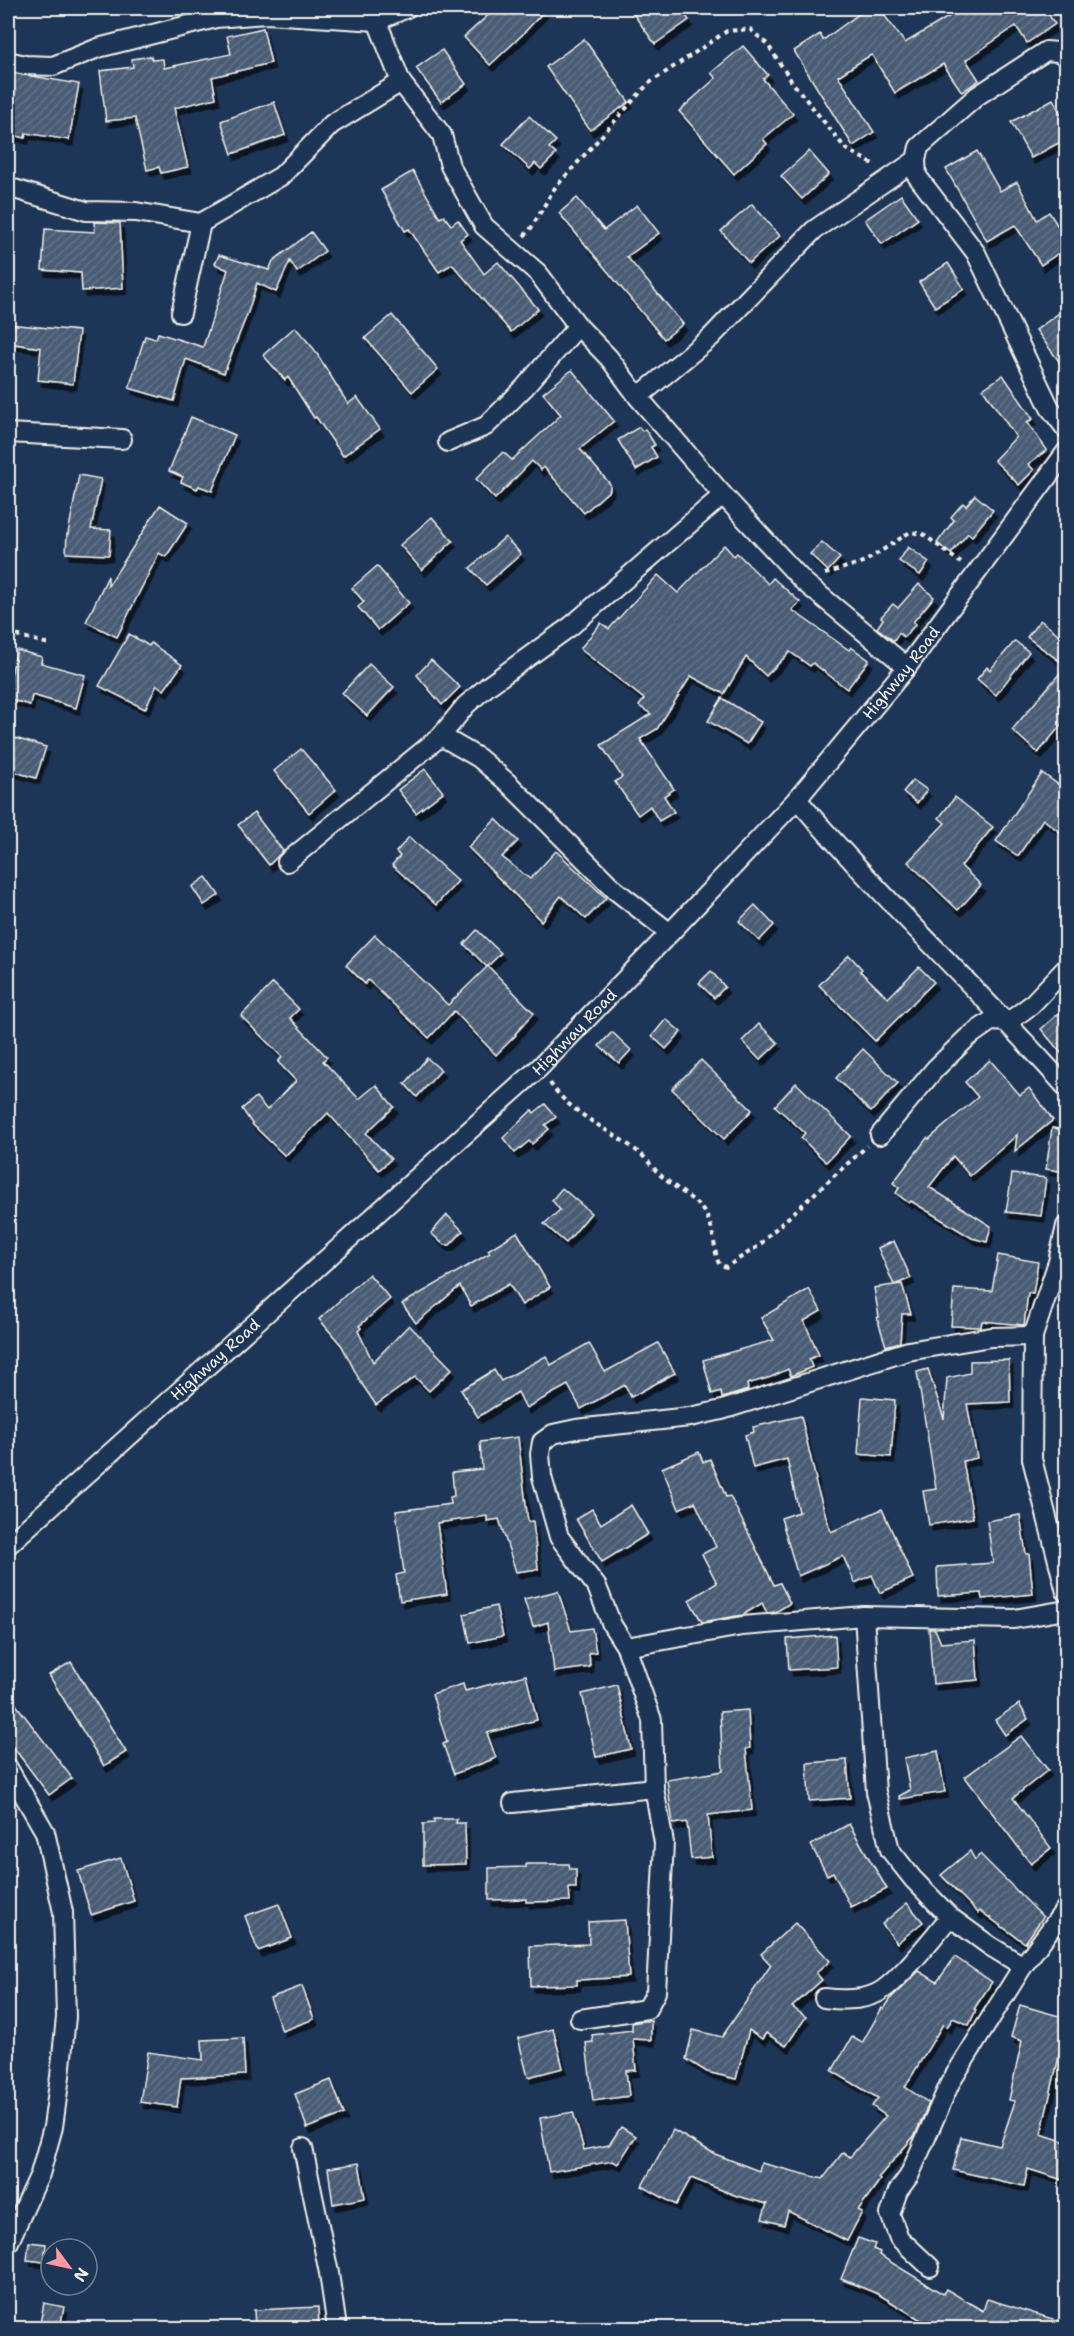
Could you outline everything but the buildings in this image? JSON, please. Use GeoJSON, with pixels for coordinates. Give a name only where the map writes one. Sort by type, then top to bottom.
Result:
{"type":"FeatureCollection","features":[{"type":"Feature","properties":{"kind":"street"},"geometry":{"type":"LineString","coordinates":[[8,61],[25,65],[52,66],[98,48],[216,18],[267,14],[377,21],[407,8]]}},
{"type":"Feature","properties":{"kind":"street"},"geometry":{"type":"LineString","coordinates":[[377,21],[401,82],[442,135],[450,166],[484,226],[538,273],[578,326],[609,358],[638,397],[723,495],[804,582],[907,667]]}},
{"type":"Feature","properties":{"kind":"street"},"geometry":{"type":"LineString","coordinates":[[1066,56],[1058,52],[1046,51],[977,96],[919,147],[916,160],[917,176],[976,253],[1050,408],[1066,429]]}},
{"type":"Feature","properties":{"kind":"street"},"geometry":{"type":"LineString","coordinates":[[8,187],[86,211],[136,212],[201,223],[281,176],[332,124],[401,82]]}},
{"type":"Feature","properties":{"kind":"street"},"geometry":{"type":"LineString","coordinates":[[638,397],[711,337],[814,230],[916,160]]}},
{"type":"Feature","properties":{"kind":"street"},"geometry":{"type":"LineString","coordinates":[[181,313],[201,223]]}},
{"type":"Feature","properties":{"kind":"street"},"geometry":{"type":"LineString","coordinates":[[448,442],[486,426],[524,388],[578,326]]}},
{"type":"Feature","properties":{"kind":"street"},"geometry":{"type":"LineString","coordinates":[[8,434],[123,439]]}},
{"type":"Feature","properties":{"kind":"street","name":"Highway Road"},"geometry":{"type":"LineString","coordinates":[[8,1545],[539,1068],[670,933],[796,799],[907,667],[1066,452]]}},
{"type":"Feature","properties":{"kind":"street"},"geometry":{"type":"LineString","coordinates":[[287,862],[441,736],[466,705],[488,686],[571,626],[723,495]]}},
{"type":"Feature","properties":{"kind":"street"},"geometry":{"type":"LineString","coordinates":[[441,736],[479,758],[494,770],[615,890],[670,933]]}},
{"type":"Feature","properties":{"kind":"street"},"geometry":{"type":"LineString","coordinates":[[796,799],[845,855],[1008,1022],[1066,1088]]}},
{"type":"Feature","properties":{"kind":"street"},"geometry":{"type":"LineString","coordinates":[[880,1135],[935,1069],[968,1037],[991,1021],[1008,1022],[1031,1005],[1066,968]]}},
{"type":"Feature","properties":{"kind":"street"},"geometry":{"type":"LineString","coordinates":[[1066,1226],[1062,1264],[1033,1336],[1032,1459],[1066,1592]]}},
{"type":"Feature","properties":{"kind":"street"},"geometry":{"type":"LineString","coordinates":[[580,2019],[647,2009],[656,1992],[664,1843],[654,1788],[652,1720],[626,1647],[612,1625],[597,1587],[559,1537],[542,1477],[540,1455],[542,1442],[553,1434],[576,1429],[690,1417],[722,1410],[908,1351],[991,1337],[1033,1336]]}},
{"type":"Feature","properties":{"kind":"street"},"geometry":{"type":"LineString","coordinates":[[626,1647],[742,1626],[864,1616],[1014,1619],[1066,1610]]}},
{"type":"Feature","properties":{"kind":"street"},"geometry":{"type":"LineString","coordinates":[[864,1616],[876,1792],[890,1850],[913,1879],[950,1917],[1023,1966]]}},
{"type":"Feature","properties":{"kind":"street"},"geometry":{"type":"LineString","coordinates":[[8,1768],[45,1833],[63,1912],[66,2017],[53,2127],[40,2174],[14,2211],[8,2244]]}},
{"type":"Feature","properties":{"kind":"street"},"geometry":{"type":"LineString","coordinates":[[513,1803],[654,1788]]}},
{"type":"Feature","properties":{"kind":"street"},"geometry":{"type":"LineString","coordinates":[[930,2267],[899,2238],[890,2214],[898,2191],[909,2176],[950,2083],[1023,1966],[1066,1908]]}},
{"type":"Feature","properties":{"kind":"street"},"geometry":{"type":"LineString","coordinates":[[824,1998],[847,2001],[877,1994],[902,1973],[950,1917]]}},
{"type":"Feature","properties":{"kind":"street"},"geometry":{"type":"LineString","coordinates":[[303,2148],[329,2273],[337,2328]]}},
{"type":"Feature","properties":{"kind":"path"},"geometry":{"type":"LineString","coordinates":[[511,249],[530,230],[554,189],[648,84],[727,31],[750,29],[768,45],[792,82],[846,149],[870,163],[898,172]]}},
{"type":"Feature","properties":{"kind":"path"},"geometry":{"type":"LineString","coordinates":[[804,582],[867,561],[910,532],[923,534],[976,574]]}},
{"type":"Feature","properties":{"kind":"path"},"geometry":{"type":"LineString","coordinates":[[8,633],[49,644]]}},
{"type":"Feature","properties":{"kind":"path"},"geometry":{"type":"LineString","coordinates":[[539,1068],[558,1096],[578,1113],[644,1157],[652,1169],[687,1194],[707,1216],[719,1264],[726,1267],[760,1245],[880,1135]]}}]}
